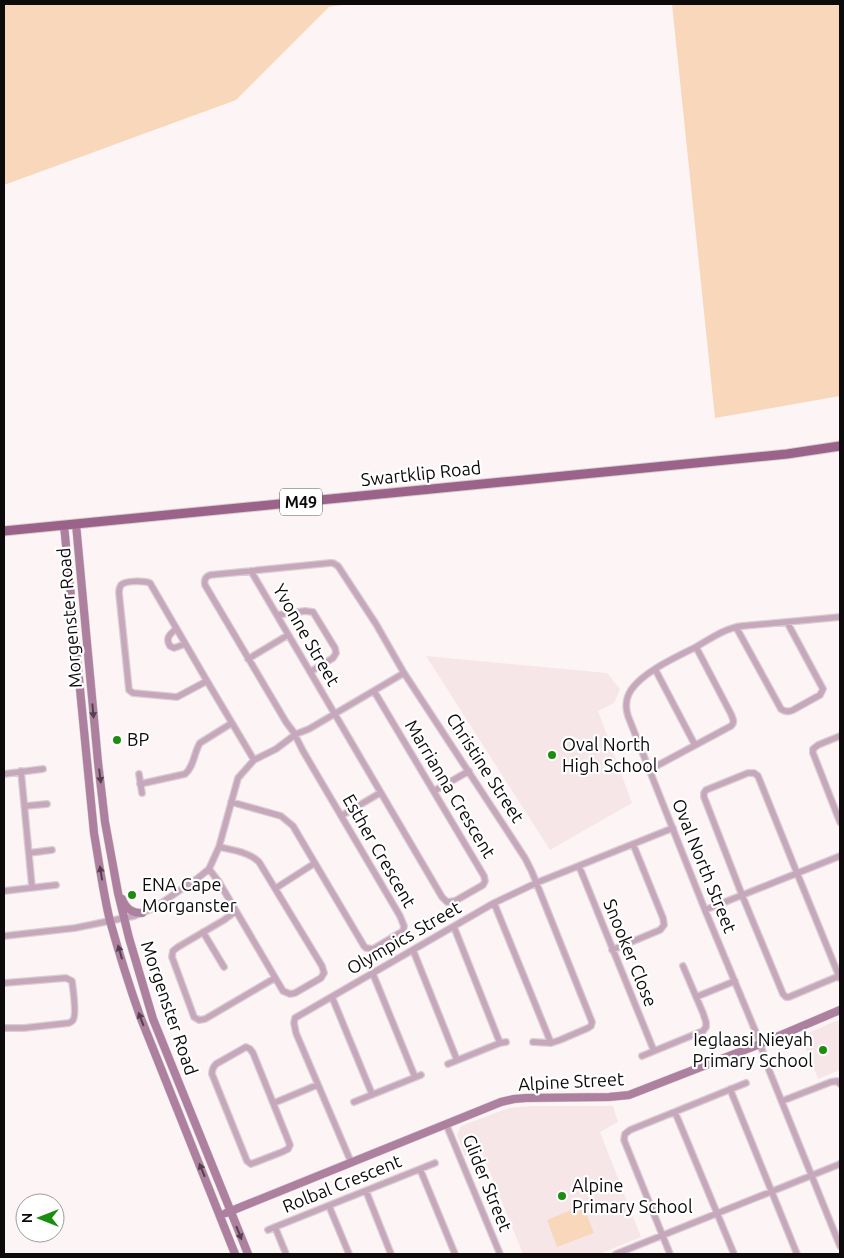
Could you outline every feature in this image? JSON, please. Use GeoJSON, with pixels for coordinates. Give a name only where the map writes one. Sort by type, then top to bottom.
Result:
{"type":"FeatureCollection","features":[{"type":"Feature","properties":{"kind":"main road","name":"Swartklip Road"},"geometry":{"type":"LineString","coordinates":[[4,531],[778,455],[840,446]]}},
{"type":"Feature","properties":{"kind":"main road","name":"Morgenster Road"},"geometry":{"type":"LineString","coordinates":[[76,524],[105,822],[124,918],[153,1020],[248,1254]]}},
{"type":"Feature","properties":{"kind":"main road","name":"Morgenster Road"},"geometry":{"type":"LineString","coordinates":[[64,525],[92,813],[101,879],[110,921],[140,1016],[235,1254]]}},
{"type":"Feature","properties":{"kind":"main road"},"geometry":{"type":"LineString","coordinates":[[116,880],[126,907],[131,912],[142,914]]}},
{"type":"Feature","properties":{"kind":"main road","name":"Alpine Street"},"geometry":{"type":"LineString","coordinates":[[220,1215],[495,1105],[514,1099],[537,1097],[608,1097],[630,1095],[760,1044],[840,1010]]}},
{"type":"Feature","properties":{"kind":"street","name":"Christine Street"},"geometry":{"type":"LineString","coordinates":[[251,571],[330,562],[336,564],[376,624],[404,673],[525,858],[532,872],[592,1022],[588,1028],[551,1042]]}},
{"type":"Feature","properties":{"kind":"street","name":"Yvonne Street"},"geometry":{"type":"LineString","coordinates":[[251,571],[334,714]]}},
{"type":"Feature","properties":{"kind":"street","name":"Esther Crescent"},"geometry":{"type":"LineString","coordinates":[[231,802],[275,814],[286,819],[293,826],[366,948],[372,948],[403,931],[404,926],[400,916],[204,582],[210,574],[251,571]]}},
{"type":"Feature","properties":{"kind":"street"},"geometry":{"type":"LineString","coordinates":[[207,680],[177,697],[133,693],[130,690],[119,593],[122,585],[143,581],[150,583],[176,629],[207,680],[254,760]]}},
{"type":"Feature","properties":{"kind":"street"},"geometry":{"type":"LineString","coordinates":[[277,615],[305,611],[313,612],[331,641],[336,651],[335,656],[310,672]]}},
{"type":"Feature","properties":{"kind":"street"},"geometry":{"type":"LineString","coordinates":[[695,745],[655,669],[728,629],[787,622],[840,619]]}},
{"type":"Feature","properties":{"kind":"street"},"geometry":{"type":"LineString","coordinates":[[736,627],[781,709],[789,712],[820,696],[823,689],[787,622]]}},
{"type":"Feature","properties":{"kind":"street"},"geometry":{"type":"LineString","coordinates":[[176,629],[168,637],[170,646],[174,648],[185,644]]}},
{"type":"Feature","properties":{"kind":"street"},"geometry":{"type":"LineString","coordinates":[[248,659],[288,635]]}},
{"type":"Feature","properties":{"kind":"street"},"geometry":{"type":"LineString","coordinates":[[649,770],[731,726],[734,720],[696,647]]}},
{"type":"Feature","properties":{"kind":"street","name":"Oval North Street"},"geometry":{"type":"LineString","coordinates":[[655,669],[632,689],[627,698],[627,713],[840,1246]]}},
{"type":"Feature","properties":{"kind":"street"},"geometry":{"type":"LineString","coordinates":[[4,936],[75,928],[142,914],[159,905],[209,868],[219,847],[238,778],[254,760],[404,673]]}},
{"type":"Feature","properties":{"kind":"street","name":"Marrianna Crescent"},"geometry":{"type":"LineString","coordinates":[[334,714],[442,897],[451,903],[482,886],[485,879],[374,691]]}},
{"type":"Feature","properties":{"kind":"street"},"geometry":{"type":"LineString","coordinates":[[140,784],[185,774],[190,769],[200,742],[232,723]]}},
{"type":"Feature","properties":{"kind":"street"},"geometry":{"type":"LineString","coordinates":[[840,736],[818,745],[813,749],[813,754],[840,822]]}},
{"type":"Feature","properties":{"kind":"street"},"geometry":{"type":"LineString","coordinates":[[4,774],[43,769]]}},
{"type":"Feature","properties":{"kind":"street"},"geometry":{"type":"LineString","coordinates":[[21,771],[32,887]]}},
{"type":"Feature","properties":{"kind":"street"},"geometry":{"type":"LineString","coordinates":[[434,791],[469,771]]}},
{"type":"Feature","properties":{"kind":"street"},"geometry":{"type":"LineString","coordinates":[[748,773],[754,773],[758,776],[840,977],[789,997],[784,996],[742,895],[704,795],[706,790],[748,773]]}},
{"type":"Feature","properties":{"kind":"street"},"geometry":{"type":"LineString","coordinates":[[139,774],[142,793]]}},
{"type":"Feature","properties":{"kind":"street"},"geometry":{"type":"LineString","coordinates":[[341,816],[380,792]]}},
{"type":"Feature","properties":{"kind":"street"},"geometry":{"type":"LineString","coordinates":[[25,806],[47,804]]}},
{"type":"Feature","properties":{"kind":"street","name":"Olympics Street"},"geometry":{"type":"LineString","coordinates":[[350,1162],[296,1033],[295,1018],[494,903],[536,883],[673,828]]}},
{"type":"Feature","properties":{"kind":"street"},"geometry":{"type":"LineString","coordinates":[[612,950],[660,930],[664,925],[663,918],[633,844]]}},
{"type":"Feature","properties":{"kind":"street"},"geometry":{"type":"LineString","coordinates":[[209,868],[286,994],[291,994],[321,978],[324,973],[322,966],[262,866],[248,854],[219,847]]}},
{"type":"Feature","properties":{"kind":"street"},"geometry":{"type":"LineString","coordinates":[[29,853],[52,850]]}},
{"type":"Feature","properties":{"kind":"street"},"geometry":{"type":"LineString","coordinates":[[705,910],[840,856]]}},
{"type":"Feature","properties":{"kind":"street"},"geometry":{"type":"LineString","coordinates":[[276,888],[315,863]]}},
{"type":"Feature","properties":{"kind":"street","name":"Snooker Close"},"geometry":{"type":"LineString","coordinates":[[578,866],[654,1051]]}},
{"type":"Feature","properties":{"kind":"street"},"geometry":{"type":"LineString","coordinates":[[4,891],[56,885]]}},
{"type":"Feature","properties":{"kind":"street"},"geometry":{"type":"LineString","coordinates":[[494,903],[551,1042],[533,1042]]}},
{"type":"Feature","properties":{"kind":"street"},"geometry":{"type":"LineString","coordinates":[[236,911],[176,948],[172,954],[191,1012],[196,1019],[205,1019],[275,978]]}},
{"type":"Feature","properties":{"kind":"street"},"geometry":{"type":"LineString","coordinates":[[448,1064],[503,1042],[454,927]]}},
{"type":"Feature","properties":{"kind":"street"},"geometry":{"type":"LineString","coordinates":[[203,932],[224,967]]}},
{"type":"Feature","properties":{"kind":"street"},"geometry":{"type":"LineString","coordinates":[[413,950],[457,1060]]}},
{"type":"Feature","properties":{"kind":"street"},"geometry":{"type":"LineString","coordinates":[[642,1056],[705,1030],[706,1022],[683,966]]}},
{"type":"Feature","properties":{"kind":"street"},"geometry":{"type":"LineString","coordinates":[[354,1102],[418,1076],[373,974]]}},
{"type":"Feature","properties":{"kind":"street"},"geometry":{"type":"LineString","coordinates":[[4,984],[66,978],[72,981],[74,1017],[69,1023],[24,1028],[4,1028]]}},
{"type":"Feature","properties":{"kind":"street"},"geometry":{"type":"LineString","coordinates":[[696,997],[735,981]]}},
{"type":"Feature","properties":{"kind":"street"},"geometry":{"type":"LineString","coordinates":[[332,997],[372,1094]]}},
{"type":"Feature","properties":{"kind":"street"},"geometry":{"type":"LineString","coordinates":[[242,1048],[250,1049],[253,1051],[274,1103],[290,1147],[282,1152],[250,1163],[247,1161],[212,1074],[213,1067],[242,1048]]}},
{"type":"Feature","properties":{"kind":"street"},"geometry":{"type":"LineString","coordinates":[[782,1101],[831,1082],[837,1081],[840,1084]]}},
{"type":"Feature","properties":{"kind":"street"},"geometry":{"type":"LineString","coordinates":[[670,1254],[624,1140],[625,1134],[630,1130],[746,1083]]}},
{"type":"Feature","properties":{"kind":"street"},"geometry":{"type":"LineString","coordinates":[[274,1103],[317,1085]]}},
{"type":"Feature","properties":{"kind":"street"},"geometry":{"type":"LineString","coordinates":[[730,1089],[797,1254]]}},
{"type":"Feature","properties":{"kind":"street"},"geometry":{"type":"LineString","coordinates":[[675,1112],[734,1254]]}},
{"type":"Feature","properties":{"kind":"street","name":"Glider Street"},"geometry":{"type":"LineString","coordinates":[[446,1124],[500,1254]]}},
{"type":"Feature","properties":{"kind":"street","name":"Rolbal Crescent"},"geometry":{"type":"LineString","coordinates":[[268,1230],[435,1163]]}},
{"type":"Feature","properties":{"kind":"street"},"geometry":{"type":"LineString","coordinates":[[616,1254],[840,1164]]}},
{"type":"Feature","properties":{"kind":"street","name":"Rolbal Crescent"},"geometry":{"type":"LineString","coordinates":[[420,1169],[455,1254]]}},
{"type":"Feature","properties":{"kind":"street"},"geometry":{"type":"LineString","coordinates":[[366,1191],[392,1254]]}},
{"type":"Feature","properties":{"kind":"street"},"geometry":{"type":"LineString","coordinates":[[329,1206],[349,1254]]}},
{"type":"Feature","properties":{"kind":"street","name":"Rolbal Crescent"},"geometry":{"type":"LineString","coordinates":[[276,1227],[286,1254]]}},
{"type":"Feature","properties":{"kind":"shaded area"},"geometry":{"type":"Polygon","coordinates":[[[4,4],[348,4],[329,7],[236,100],[4,185],[4,4]]]}},
{"type":"Feature","properties":{"kind":"shaded area"},"geometry":{"type":"Polygon","coordinates":[[[672,4],[840,4],[840,396],[715,418],[672,4]]]}},
{"type":"Feature","properties":{"kind":"shaded area","name":"Oval North High School"},"geometry":{"type":"Polygon","coordinates":[[[426,656],[607,673],[620,689],[614,703],[598,711],[632,803],[550,850],[426,656]]]}},
{"type":"Feature","properties":{"kind":"shaded area","name":"Ieglaasi Nieyah Primary School"},"geometry":{"type":"Polygon","coordinates":[[[838,1020],[840,1026],[840,1070],[818,1079],[801,1036],[838,1020]]]}},
{"type":"Feature","properties":{"kind":"shaded area","name":"Alpine Primary School"},"geometry":{"type":"Polygon","coordinates":[[[532,1106],[613,1106],[618,1122],[600,1132],[641,1237],[599,1254],[523,1254],[481,1150],[465,1156],[457,1135],[461,1126],[509,1108],[532,1106]]]}},
{"type":"Feature","properties":{"kind":"shaded area"},"geometry":{"type":"Polygon","coordinates":[[[583,1205],[594,1233],[557,1247],[547,1220],[583,1205]]]}},
{"type":"Feature","properties":{"kind":"place","name":"BP"},"geometry":{"type":"Point","coordinates":[117,740]}},
{"type":"Feature","properties":{"kind":"place","name":"Oval North High School"},"geometry":{"type":"Point","coordinates":[552,755]}},
{"type":"Feature","properties":{"kind":"place","name":"ENA Cape Morganster"},"geometry":{"type":"Point","coordinates":[132,895]}},
{"type":"Feature","properties":{"kind":"place","name":"Ieglaasi Nieyah Primary School"},"geometry":{"type":"Point","coordinates":[823,1050]}},
{"type":"Feature","properties":{"kind":"place","name":"Alpine Primary School"},"geometry":{"type":"Point","coordinates":[562,1196]}}]}
